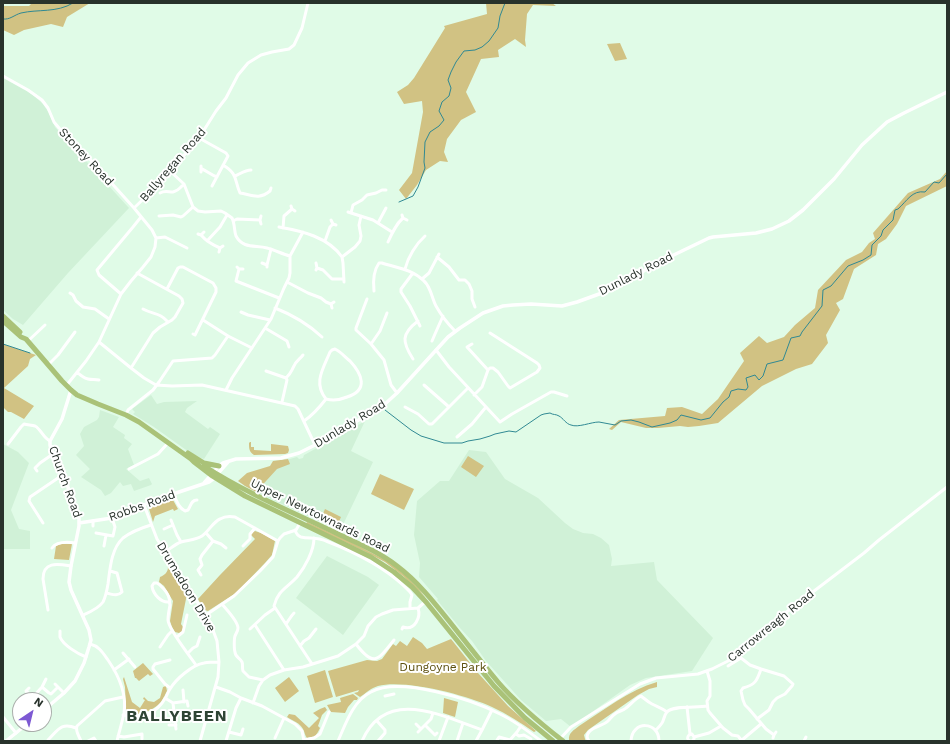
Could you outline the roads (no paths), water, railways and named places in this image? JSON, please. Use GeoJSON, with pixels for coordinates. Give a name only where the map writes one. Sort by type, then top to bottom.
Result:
{"type":"FeatureCollection","features":[{"type":"Feature","properties":{"kind":"highway","name":"Upper Newtownards Road"},"geometry":{"type":"LineString","coordinates":[[3,316],[22,334],[66,386],[83,398],[126,415],[143,425],[191,459],[198,462],[214,475],[248,491],[383,564],[404,579],[428,600],[516,701],[560,741]]}},
{"type":"Feature","properties":{"kind":"highway","name":"Upper Newtownards Road"},"geometry":{"type":"LineString","coordinates":[[3,321],[21,337],[26,339]]}},
{"type":"Feature","properties":{"kind":"highway"},"geometry":{"type":"LineString","coordinates":[[173,446],[179,447],[204,463],[219,466]]}},
{"type":"Feature","properties":{"kind":"highway","name":"Upper Newtownards Road"},"geometry":{"type":"LineString","coordinates":[[428,600],[494,686],[525,718],[553,741]]}},
{"type":"Feature","properties":{"kind":"street","name":"Ballyregan Road"},"geometry":{"type":"LineString","coordinates":[[156,238],[152,230],[134,208],[160,183],[199,138],[226,98],[238,75],[248,63],[260,55],[289,49],[294,45],[302,28],[308,3]]}},
{"type":"Feature","properties":{"kind":"street","name":"Stoney Road"},"geometry":{"type":"LineString","coordinates":[[3,76],[42,100],[59,128],[79,147],[134,208]]}},
{"type":"Feature","properties":{"kind":"street","name":"Dunlady Road"},"geometry":{"type":"LineString","coordinates":[[214,475],[219,466],[223,463],[236,459],[281,458],[299,453],[378,408],[397,393],[448,337],[483,314],[503,306],[520,304],[562,306],[578,302],[626,283],[645,270],[709,238],[756,234],[772,229],[789,221],[803,210],[834,179],[862,146],[886,122],[947,92]]}},
{"type":"Feature","properties":{"kind":"street"},"geometry":{"type":"LineString","coordinates":[[199,138],[228,156],[212,186]]}},
{"type":"Feature","properties":{"kind":"street"},"geometry":{"type":"LineString","coordinates":[[223,165],[231,170],[235,176],[240,193],[250,196],[260,196],[271,191]]}},
{"type":"Feature","properties":{"kind":"street"},"geometry":{"type":"LineString","coordinates":[[201,169],[207,170],[211,175],[217,177]]}},
{"type":"Feature","properties":{"kind":"street"},"geometry":{"type":"LineString","coordinates":[[235,176],[246,169],[251,170]]}},
{"type":"Feature","properties":{"kind":"street"},"geometry":{"type":"LineString","coordinates":[[170,171],[184,184],[193,206],[198,210],[205,212],[221,211],[232,218],[235,235],[239,241],[249,246],[264,247],[290,256]]}},
{"type":"Feature","properties":{"kind":"street"},"geometry":{"type":"LineString","coordinates":[[162,191],[174,192],[184,184]]}},
{"type":"Feature","properties":{"kind":"street"},"geometry":{"type":"LineString","coordinates":[[383,189],[376,193],[367,195],[356,203],[349,212],[372,220],[392,232]]}},
{"type":"Feature","properties":{"kind":"street"},"geometry":{"type":"LineString","coordinates":[[162,217],[173,215],[183,216],[193,206]]}},
{"type":"Feature","properties":{"kind":"street"},"geometry":{"type":"LineString","coordinates":[[378,223],[386,208]]}},
{"type":"Feature","properties":{"kind":"street"},"geometry":{"type":"LineString","coordinates":[[292,209],[284,216],[281,228],[303,232],[325,241],[333,247],[342,257],[344,281],[332,279],[323,270],[317,269],[316,264]]}},
{"type":"Feature","properties":{"kind":"street"},"geometry":{"type":"LineString","coordinates":[[207,241],[220,227],[228,215]]}},
{"type":"Feature","properties":{"kind":"street"},"geometry":{"type":"LineString","coordinates":[[342,257],[360,241],[361,236],[358,225],[361,216]]}},
{"type":"Feature","properties":{"kind":"street"},"geometry":{"type":"LineString","coordinates":[[121,294],[98,275],[98,270],[141,217]]}},
{"type":"Feature","properties":{"kind":"street"},"geometry":{"type":"LineString","coordinates":[[388,242],[392,232],[404,218]]}},
{"type":"Feature","properties":{"kind":"street"},"geometry":{"type":"LineString","coordinates":[[233,221],[237,219],[260,220]]}},
{"type":"Feature","properties":{"kind":"street"},"geometry":{"type":"LineString","coordinates":[[325,241],[330,227],[334,225],[331,220]]}},
{"type":"Feature","properties":{"kind":"street"},"geometry":{"type":"LineString","coordinates":[[226,390],[232,378],[270,320],[290,273],[290,256],[303,232]]}},
{"type":"Feature","properties":{"kind":"street"},"geometry":{"type":"LineString","coordinates":[[201,234],[207,241],[221,249]]}},
{"type":"Feature","properties":{"kind":"street"},"geometry":{"type":"LineString","coordinates":[[405,269],[408,259],[423,236]]}},
{"type":"Feature","properties":{"kind":"street"},"geometry":{"type":"LineString","coordinates":[[66,386],[99,342],[121,294],[130,281],[148,262],[155,247],[156,238],[165,237],[186,248],[187,243]]}},
{"type":"Feature","properties":{"kind":"street"},"geometry":{"type":"LineString","coordinates":[[262,263],[267,266],[271,249]]}},
{"type":"Feature","properties":{"kind":"street"},"geometry":{"type":"LineString","coordinates":[[422,280],[429,273],[438,255],[450,267],[458,280],[467,281],[472,291],[472,299],[475,305]]}},
{"type":"Feature","properties":{"kind":"street"},"geometry":{"type":"LineString","coordinates":[[374,291],[375,276],[379,263],[405,269],[413,273],[428,285],[437,307],[455,331]]}},
{"type":"Feature","properties":{"kind":"street"},"geometry":{"type":"LineString","coordinates":[[167,288],[180,267],[183,267],[214,284],[216,292],[195,335],[193,334]]}},
{"type":"Feature","properties":{"kind":"street"},"geometry":{"type":"LineString","coordinates":[[240,268],[236,281],[279,298]]}},
{"type":"Feature","properties":{"kind":"street"},"geometry":{"type":"LineString","coordinates":[[131,368],[153,333],[175,317],[183,301],[179,296],[167,288],[138,273]]}},
{"type":"Feature","properties":{"kind":"street"},"geometry":{"type":"LineString","coordinates":[[413,273],[401,292],[420,326]]}},
{"type":"Feature","properties":{"kind":"street"},"geometry":{"type":"LineString","coordinates":[[287,282],[321,298],[332,305]]}},
{"type":"Feature","properties":{"kind":"street"},"geometry":{"type":"LineString","coordinates":[[70,293],[83,307],[95,309],[110,320]]}},
{"type":"Feature","properties":{"kind":"street"},"geometry":{"type":"LineString","coordinates":[[367,302],[355,329],[384,360],[391,385],[397,393]]}},
{"type":"Feature","properties":{"kind":"street"},"geometry":{"type":"LineString","coordinates":[[275,308],[299,319],[322,337]]}},
{"type":"Feature","properties":{"kind":"street"},"geometry":{"type":"LineString","coordinates":[[143,309],[160,314],[168,322]]}},
{"type":"Feature","properties":{"kind":"street"},"geometry":{"type":"LineString","coordinates":[[241,312],[270,320]]}},
{"type":"Feature","properties":{"kind":"street"},"geometry":{"type":"LineString","coordinates":[[370,344],[378,335],[388,315]]}},
{"type":"Feature","properties":{"kind":"street"},"geometry":{"type":"LineString","coordinates":[[432,341],[443,316]]}},
{"type":"Feature","properties":{"kind":"street"},"geometry":{"type":"LineString","coordinates":[[203,320],[228,336],[252,348]]}},
{"type":"Feature","properties":{"kind":"street"},"geometry":{"type":"LineString","coordinates":[[413,359],[405,344],[406,333],[408,329],[418,321]]}},
{"type":"Feature","properties":{"kind":"street"},"geometry":{"type":"LineString","coordinates":[[26,339],[45,325]]}},
{"type":"Feature","properties":{"kind":"street"},"geometry":{"type":"LineString","coordinates":[[265,328],[287,341],[289,347]]}},
{"type":"Feature","properties":{"kind":"street"},"geometry":{"type":"LineString","coordinates":[[48,365],[58,355],[74,332]]}},
{"type":"Feature","properties":{"kind":"street"},"geometry":{"type":"LineString","coordinates":[[488,370],[494,368],[510,388],[537,372],[540,368],[538,364],[493,333]]}},
{"type":"Feature","properties":{"kind":"street"},"geometry":{"type":"LineString","coordinates":[[126,415],[128,410],[156,385],[173,361],[212,358],[228,336]]}},
{"type":"Feature","properties":{"kind":"street"},"geometry":{"type":"LineString","coordinates":[[99,342],[144,378],[156,385],[202,385],[295,406],[298,409],[315,445]]}},
{"type":"Feature","properties":{"kind":"street"},"geometry":{"type":"LineString","coordinates":[[472,344],[467,347],[488,370]]}},
{"type":"Feature","properties":{"kind":"street"},"geometry":{"type":"LineString","coordinates":[[335,349],[343,354],[353,364],[360,377],[361,384],[359,390],[354,395],[337,400],[326,399],[320,390],[320,378],[330,352],[335,349]]}},
{"type":"Feature","properties":{"kind":"street"},"geometry":{"type":"LineString","coordinates":[[436,350],[449,367],[500,422],[552,392],[565,396],[563,400]]}},
{"type":"Feature","properties":{"kind":"street"},"geometry":{"type":"LineString","coordinates":[[282,402],[287,380],[286,378],[303,355]]}},
{"type":"Feature","properties":{"kind":"street"},"geometry":{"type":"LineString","coordinates":[[474,395],[482,387],[488,370]]}},
{"type":"Feature","properties":{"kind":"street"},"geometry":{"type":"LineString","coordinates":[[265,371],[286,378]]}},
{"type":"Feature","properties":{"kind":"street"},"geometry":{"type":"LineString","coordinates":[[77,372],[87,379],[98,380]]}},
{"type":"Feature","properties":{"kind":"street"},"geometry":{"type":"LineString","coordinates":[[426,385],[449,407]]}},
{"type":"Feature","properties":{"kind":"street"},"geometry":{"type":"LineString","coordinates":[[410,404],[406,407],[431,424],[435,422],[468,388]]}},
{"type":"Feature","properties":{"kind":"street","name":"Church Road"},"geometry":{"type":"LineString","coordinates":[[71,390],[62,419],[50,441],[50,445],[53,454],[64,474],[76,508],[79,523],[69,579],[70,586],[90,634],[90,644]]}},
{"type":"Feature","properties":{"kind":"street"},"geometry":{"type":"LineString","coordinates":[[304,421],[318,410],[326,399]]}},
{"type":"Feature","properties":{"kind":"street"},"geometry":{"type":"LineString","coordinates":[[528,406],[530,410]]}},
{"type":"Feature","properties":{"kind":"street"},"geometry":{"type":"LineString","coordinates":[[459,437],[486,407]]}},
{"type":"Feature","properties":{"kind":"street"},"geometry":{"type":"LineString","coordinates":[[8,444],[24,424],[34,426],[50,441]]}},
{"type":"Feature","properties":{"kind":"street"},"geometry":{"type":"LineString","coordinates":[[129,470],[158,454],[168,443]]}},
{"type":"Feature","properties":{"kind":"street"},"geometry":{"type":"LineString","coordinates":[[37,471],[35,468],[53,454]]}},
{"type":"Feature","properties":{"kind":"street"},"geometry":{"type":"LineString","coordinates":[[214,475],[228,462]]}},
{"type":"Feature","properties":{"kind":"street"},"geometry":{"type":"LineString","coordinates":[[43,523],[29,501],[30,497],[64,474]]}},
{"type":"Feature","properties":{"kind":"street","name":"Robbs Road"},"geometry":{"type":"LineString","coordinates":[[79,523],[112,518],[158,499],[212,481],[214,475]]}},
{"type":"Feature","properties":{"kind":"street","name":"Carrowreagh Road"},"geometry":{"type":"LineString","coordinates":[[560,741],[571,727],[640,684],[656,678],[689,675],[707,671],[728,661],[755,636],[864,553],[947,487]]}},
{"type":"Feature","properties":{"kind":"street"},"geometry":{"type":"LineString","coordinates":[[174,494],[181,509],[185,511],[188,510],[192,501],[197,500]]}},
{"type":"Feature","properties":{"kind":"street","name":"Drumadoon Drive"},"geometry":{"type":"LineString","coordinates":[[144,505],[157,539],[212,625],[218,644],[219,662],[216,686],[200,741]]}},
{"type":"Feature","properties":{"kind":"street"},"geometry":{"type":"LineString","coordinates":[[165,552],[181,542],[195,539],[206,534],[217,520],[230,516],[235,517],[278,541]]}},
{"type":"Feature","properties":{"kind":"street"},"geometry":{"type":"LineString","coordinates":[[96,533],[113,536],[115,527],[112,518]]}},
{"type":"Feature","properties":{"kind":"street"},"geometry":{"type":"LineString","coordinates":[[171,520],[181,542]]}},
{"type":"Feature","properties":{"kind":"street"},"geometry":{"type":"LineString","coordinates":[[206,615],[234,596],[271,560],[278,541],[284,534],[295,530],[301,520]]}},
{"type":"Feature","properties":{"kind":"street"},"geometry":{"type":"LineString","coordinates":[[93,521],[93,526]]}},
{"type":"Feature","properties":{"kind":"street"},"geometry":{"type":"LineString","coordinates":[[83,615],[93,611],[103,601],[113,557],[118,544],[130,533],[151,525]]}},
{"type":"Feature","properties":{"kind":"street"},"geometry":{"type":"LineString","coordinates":[[164,529],[173,525]]}},
{"type":"Feature","properties":{"kind":"street"},"geometry":{"type":"LineString","coordinates":[[243,546],[250,539],[250,534],[255,528]]}},
{"type":"Feature","properties":{"kind":"street"},"geometry":{"type":"LineString","coordinates":[[295,530],[301,537],[325,540],[364,559],[392,576],[411,592],[410,608]]}},
{"type":"Feature","properties":{"kind":"street"},"geometry":{"type":"LineString","coordinates":[[104,546],[106,534]]}},
{"type":"Feature","properties":{"kind":"street"},"geometry":{"type":"LineString","coordinates":[[206,534],[213,541],[226,548]]}},
{"type":"Feature","properties":{"kind":"street"},"geometry":{"type":"LineString","coordinates":[[312,664],[274,606],[281,590],[296,577],[304,567],[313,546],[314,538]]}},
{"type":"Feature","properties":{"kind":"street"},"geometry":{"type":"LineString","coordinates":[[201,575],[198,570],[202,565],[200,559],[213,541]]}},
{"type":"Feature","properties":{"kind":"street"},"geometry":{"type":"LineString","coordinates":[[52,548],[61,543],[75,543]]}},
{"type":"Feature","properties":{"kind":"street"},"geometry":{"type":"LineString","coordinates":[[48,610],[42,579],[44,571],[53,564],[71,566]]}},
{"type":"Feature","properties":{"kind":"street"},"geometry":{"type":"LineString","coordinates":[[106,593],[115,595],[122,592],[117,573],[110,571]]}},
{"type":"Feature","properties":{"kind":"street"},"geometry":{"type":"LineString","coordinates":[[169,602],[163,603],[160,600],[152,589],[154,583],[157,582],[161,585],[169,597],[170,605],[168,621],[172,631],[196,665]]}},
{"type":"Feature","properties":{"kind":"street"},"geometry":{"type":"LineString","coordinates":[[254,703],[257,690],[263,680],[270,675],[338,656],[356,644],[364,636],[368,626],[376,617],[393,610],[418,608],[428,600]]}},
{"type":"Feature","properties":{"kind":"street"},"geometry":{"type":"LineString","coordinates":[[222,604],[238,625],[238,630],[234,640],[235,652],[236,656],[242,662],[243,671],[249,677],[263,680]]}},
{"type":"Feature","properties":{"kind":"street"},"geometry":{"type":"LineString","coordinates":[[250,630],[265,615],[275,608]]}},
{"type":"Feature","properties":{"kind":"street"},"geometry":{"type":"LineString","coordinates":[[402,629],[403,627],[412,627],[417,622],[419,616],[418,608]]}},
{"type":"Feature","properties":{"kind":"street"},"geometry":{"type":"LineString","coordinates":[[286,624],[294,612]]}},
{"type":"Feature","properties":{"kind":"street"},"geometry":{"type":"LineString","coordinates":[[177,637],[183,632],[187,615]]}},
{"type":"Feature","properties":{"kind":"street"},"geometry":{"type":"LineString","coordinates":[[255,625],[284,670]]}},
{"type":"Feature","properties":{"kind":"street"},"geometry":{"type":"LineString","coordinates":[[300,646],[316,629]]}},
{"type":"Feature","properties":{"kind":"street"},"geometry":{"type":"LineString","coordinates":[[60,631],[60,638],[63,641],[78,654],[86,657]]}},
{"type":"Feature","properties":{"kind":"street"},"geometry":{"type":"LineString","coordinates":[[160,647],[172,631]]}},
{"type":"Feature","properties":{"kind":"street"},"geometry":{"type":"LineString","coordinates":[[188,653],[197,646],[200,637]]}},
{"type":"Feature","properties":{"kind":"street"},"geometry":{"type":"LineString","coordinates":[[356,644],[368,656],[375,659],[379,658],[394,640]]}},
{"type":"Feature","properties":{"kind":"street"},"geometry":{"type":"LineString","coordinates":[[52,703],[72,685],[78,677],[90,644],[95,645],[101,650],[114,670],[123,689],[124,709],[116,741]]}},
{"type":"Feature","properties":{"kind":"street"},"geometry":{"type":"LineString","coordinates":[[123,653],[135,667]]}},
{"type":"Feature","properties":{"kind":"street"},"geometry":{"type":"LineString","coordinates":[[734,669],[729,665],[741,658],[750,665],[784,676],[793,684],[785,694],[773,702],[769,710],[757,719]]}},
{"type":"Feature","properties":{"kind":"street"},"geometry":{"type":"LineString","coordinates":[[154,659],[155,664],[153,669],[170,688]]}},
{"type":"Feature","properties":{"kind":"street"},"geometry":{"type":"LineString","coordinates":[[114,670],[129,660]]}},
{"type":"Feature","properties":{"kind":"street"},"geometry":{"type":"LineString","coordinates":[[155,664],[170,660]]}},
{"type":"Feature","properties":{"kind":"street"},"geometry":{"type":"LineString","coordinates":[[123,715],[144,715],[156,710],[170,688],[196,665],[219,662]]}},
{"type":"Feature","properties":{"kind":"street"},"geometry":{"type":"LineString","coordinates":[[761,669],[756,682],[752,686],[743,688],[741,691],[745,705],[767,731],[774,735]]}},
{"type":"Feature","properties":{"kind":"street"},"geometry":{"type":"LineString","coordinates":[[707,671],[710,681],[710,693],[707,706],[710,713],[721,726],[732,735],[738,736],[742,741],[761,724]]}},
{"type":"Feature","properties":{"kind":"street"},"geometry":{"type":"LineString","coordinates":[[29,688],[26,691],[33,696],[42,688],[46,679]]}},
{"type":"Feature","properties":{"kind":"street"},"geometry":{"type":"LineString","coordinates":[[42,688],[51,694],[56,686],[64,693]]}},
{"type":"Feature","properties":{"kind":"street"},"geometry":{"type":"LineString","coordinates":[[216,686],[295,724],[302,731],[304,741],[314,738],[320,734],[330,712]]}},
{"type":"Feature","properties":{"kind":"street"},"geometry":{"type":"LineString","coordinates":[[388,687],[387,695],[394,694]]}},
{"type":"Feature","properties":{"kind":"street"},"geometry":{"type":"LineString","coordinates":[[338,741],[353,710],[359,702],[372,691],[388,687],[408,688],[440,693],[470,701],[502,715],[521,726],[541,741]]}},
{"type":"Feature","properties":{"kind":"street"},"geometry":{"type":"LineString","coordinates":[[183,690],[184,702]]}},
{"type":"Feature","properties":{"kind":"street"},"geometry":{"type":"LineString","coordinates":[[589,741],[587,737],[590,731],[608,721],[611,716],[624,710],[634,700],[641,696],[667,712]]}},
{"type":"Feature","properties":{"kind":"street"},"geometry":{"type":"LineString","coordinates":[[76,728],[105,701],[124,697]]}},
{"type":"Feature","properties":{"kind":"street"},"geometry":{"type":"LineString","coordinates":[[165,698],[173,703],[187,701],[188,706]]}},
{"type":"Feature","properties":{"kind":"street"},"geometry":{"type":"LineString","coordinates":[[226,741],[236,708],[241,698]]}},
{"type":"Feature","properties":{"kind":"street"},"geometry":{"type":"LineString","coordinates":[[169,725],[176,727],[173,703]]}},
{"type":"Feature","properties":{"kind":"street"},"geometry":{"type":"LineString","coordinates":[[656,730],[662,723],[667,712],[674,708],[707,706]]}},
{"type":"Feature","properties":{"kind":"street"},"geometry":{"type":"LineString","coordinates":[[687,707],[690,721],[690,734],[688,735],[688,739],[691,741],[694,737],[709,734],[721,726]]}},
{"type":"Feature","properties":{"kind":"street"},"geometry":{"type":"LineString","coordinates":[[362,741],[370,727],[381,717],[388,713],[404,709],[412,709],[448,717],[482,730]]}},
{"type":"Feature","properties":{"kind":"street"},"geometry":{"type":"LineString","coordinates":[[476,741],[492,710]]}},
{"type":"Feature","properties":{"kind":"street"},"geometry":{"type":"LineString","coordinates":[[418,732],[431,719],[433,713]]}},
{"type":"Feature","properties":{"kind":"street"},"geometry":{"type":"LineString","coordinates":[[3,717],[16,733],[6,741]]}},
{"type":"Feature","properties":{"kind":"street"},"geometry":{"type":"LineString","coordinates":[[439,741],[448,717]]}},
{"type":"Feature","properties":{"kind":"street"},"geometry":{"type":"LineString","coordinates":[[275,738],[284,718]]}},
{"type":"Feature","properties":{"kind":"street"},"geometry":{"type":"LineString","coordinates":[[377,721],[385,730],[385,733],[378,741]]}},
{"type":"Feature","properties":{"kind":"street"},"geometry":{"type":"LineString","coordinates":[[457,741],[463,723]]}},
{"type":"Feature","properties":{"kind":"street"},"geometry":{"type":"LineString","coordinates":[[416,724],[421,729]]}},
{"type":"Feature","properties":{"kind":"street"},"geometry":{"type":"LineString","coordinates":[[425,724],[436,735],[437,734]]}},
{"type":"Feature","properties":{"kind":"street"},"geometry":{"type":"LineString","coordinates":[[48,740],[62,726],[67,725],[76,728]]}},
{"type":"Feature","properties":{"kind":"street"},"geometry":{"type":"LineString","coordinates":[[497,740],[499,736],[510,741],[521,726]]}},
{"type":"Feature","properties":{"kind":"street"},"geometry":{"type":"LineString","coordinates":[[631,741],[632,733],[639,727],[644,726],[652,727],[656,730],[659,741]]}},
{"type":"Feature","properties":{"kind":"street"},"geometry":{"type":"LineString","coordinates":[[76,728],[81,741]]}},
{"type":"Feature","properties":{"kind":"street"},"geometry":{"type":"LineString","coordinates":[[538,738],[547,728]]}},
{"type":"Feature","properties":{"kind":"street"},"geometry":{"type":"LineString","coordinates":[[229,732],[241,735],[243,729]]}},
{"type":"Feature","properties":{"kind":"street"},"geometry":{"type":"LineString","coordinates":[[118,736],[124,737],[142,734],[142,738]]}},
{"type":"Feature","properties":{"kind":"street"},"geometry":{"type":"LineString","coordinates":[[516,734],[519,736],[524,735],[531,739]]}},
{"type":"Feature","properties":{"kind":"street"},"geometry":{"type":"LineString","coordinates":[[690,734],[694,737]]}},
{"type":"Feature","properties":{"kind":"street"},"geometry":{"type":"LineString","coordinates":[[804,741],[806,737]]}},
{"type":"Feature","properties":{"kind":"street"},"geometry":{"type":"LineString","coordinates":[[88,741],[94,738],[96,741]]}},
{"type":"Feature","properties":{"kind":"waterway"},"geometry":{"type":"LineString","coordinates":[[3,19],[10,18],[21,13],[54,10],[73,3]]}},
{"type":"Feature","properties":{"kind":"waterway"},"geometry":{"type":"LineString","coordinates":[[399,202],[413,196],[418,187],[425,168],[425,142],[430,132],[439,126],[444,120],[439,111],[442,102],[449,96],[451,88],[448,80],[456,62],[464,51],[475,50],[482,47],[489,41],[498,28],[500,16],[505,3]]}},
{"type":"Feature","properties":{"kind":"waterway"},"geometry":{"type":"LineString","coordinates":[[385,410],[421,436],[444,443],[462,443],[509,431],[516,432],[541,415],[550,413],[558,415],[574,426],[599,422],[615,425],[621,421],[631,420],[652,427],[670,423],[677,420],[681,415],[701,420],[710,418],[729,397],[731,391],[738,389],[746,390],[748,387],[746,378],[755,375],[759,380],[763,376],[767,364],[783,360],[791,338],[800,336],[822,306],[823,290],[831,286],[848,266],[871,255],[872,245],[881,236],[883,230],[893,220],[895,210],[898,209],[913,194],[925,192],[934,182],[939,183],[947,174]]}},
{"type":"Feature","properties":{"kind":"waterway"},"geometry":{"type":"LineString","coordinates":[[3,344],[30,353]]}},
{"type":"Feature","properties":{"kind":"district","name":"BALLYBEEN"},"geometry":{"type":"Point","coordinates":[177,716]}},
{"type":"Feature","properties":{"kind":"park label","name":"Dungoyne Park"},"geometry":{"type":"Point","coordinates":[443,667]}}]}
